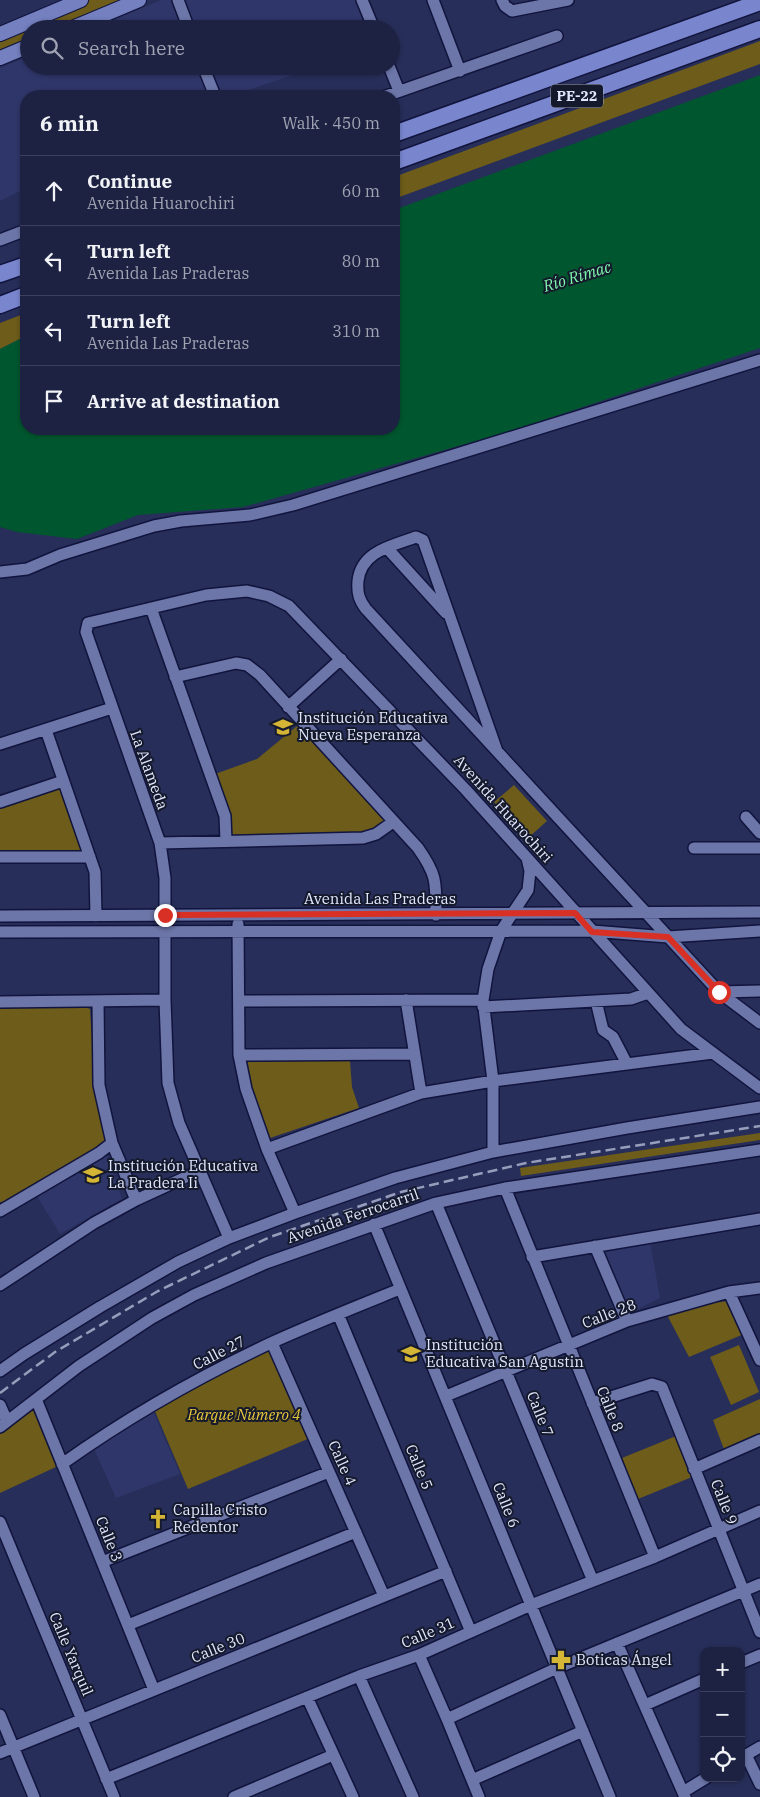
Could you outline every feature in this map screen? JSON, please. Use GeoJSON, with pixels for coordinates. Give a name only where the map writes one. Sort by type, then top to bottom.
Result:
{"type":"FeatureCollection","features":[{"type":"Feature","properties":{"kind":"highway","name":"PE-22"},"geometry":{"type":"LineString","coordinates":[[400,132],[760,2]]}},
{"type":"Feature","properties":{"kind":"highway","name":"PE-22"},"geometry":{"type":"LineString","coordinates":[[400,160],[760,29]]}},
{"type":"Feature","properties":{"kind":"highway"},"geometry":{"type":"LineString","coordinates":[[0,274],[20,267]]}},
{"type":"Feature","properties":{"kind":"highway"},"geometry":{"type":"LineString","coordinates":[[0,305],[20,297]]}},
{"type":"Feature","properties":{"kind":"main road"},"geometry":{"type":"LineString","coordinates":[[91,20],[139,0]]}},
{"type":"Feature","properties":{"kind":"main road"},"geometry":{"type":"LineString","coordinates":[[33,20],[77,1]]}},
{"type":"Feature","properties":{"kind":"main road"},"geometry":{"type":"LineString","coordinates":[[0,34],[20,25]]}},
{"type":"Feature","properties":{"kind":"main road"},"geometry":{"type":"LineString","coordinates":[[0,58],[20,50]]}},
{"type":"Feature","properties":{"kind":"street"},"geometry":{"type":"LineString","coordinates":[[178,0],[186,20]]}},
{"type":"Feature","properties":{"kind":"street"},"geometry":{"type":"LineString","coordinates":[[362,0],[370,20]]}},
{"type":"Feature","properties":{"kind":"street"},"geometry":{"type":"LineString","coordinates":[[433,0],[460,71]]}},
{"type":"Feature","properties":{"kind":"street"},"geometry":{"type":"LineString","coordinates":[[502,0],[505,6],[512,11],[568,0]]}},
{"type":"Feature","properties":{"kind":"street"},"geometry":{"type":"LineString","coordinates":[[400,91],[557,36]]}},
{"type":"Feature","properties":{"kind":"street"},"geometry":{"type":"LineString","coordinates":[[207,75],[213,90]]}},
{"type":"Feature","properties":{"kind":"street"},"geometry":{"type":"LineString","coordinates":[[393,75],[399,90]]}},
{"type":"Feature","properties":{"kind":"street"},"geometry":{"type":"LineString","coordinates":[[0,240],[20,232]]}},
{"type":"Feature","properties":{"kind":"street"},"geometry":{"type":"LineString","coordinates":[[0,572],[27,569],[60,554],[154,526],[250,515],[293,505],[760,360]]}},
{"type":"Feature","properties":{"kind":"street"},"geometry":{"type":"LineString","coordinates":[[497,751],[423,540],[416,537],[370,556],[363,564],[359,574],[357,587],[359,600],[497,751],[719,992],[760,1023]]}},
{"type":"Feature","properties":{"kind":"street"},"geometry":{"type":"LineString","coordinates":[[387,548],[450,618]]}},
{"type":"Feature","properties":{"kind":"street","name":"Avenida Huarochiri"},"geometry":{"type":"LineString","coordinates":[[88,623],[206,596],[247,591],[269,596],[289,606],[466,790],[681,1029],[760,1088]]}},
{"type":"Feature","properties":{"kind":"street"},"geometry":{"type":"LineString","coordinates":[[151,608],[225,816],[226,841]]}},
{"type":"Feature","properties":{"kind":"street","name":"La Alameda"},"geometry":{"type":"LineString","coordinates":[[88,623],[86,632],[160,843],[165,878],[165,1000],[168,1083],[179,1123],[229,1238]]}},
{"type":"Feature","properties":{"kind":"street"},"geometry":{"type":"LineString","coordinates":[[288,707],[341,659]]}},
{"type":"Feature","properties":{"kind":"street"},"geometry":{"type":"LineString","coordinates":[[175,677],[236,663],[247,665],[260,675],[418,848],[430,865],[436,882],[436,915]]}},
{"type":"Feature","properties":{"kind":"street"},"geometry":{"type":"LineString","coordinates":[[0,744],[112,708]]}},
{"type":"Feature","properties":{"kind":"street"},"geometry":{"type":"LineString","coordinates":[[46,730],[95,872],[96,916]]}},
{"type":"Feature","properties":{"kind":"street"},"geometry":{"type":"LineString","coordinates":[[0,802],[63,781]]}},
{"type":"Feature","properties":{"kind":"street"},"geometry":{"type":"LineString","coordinates":[[746,817],[760,833]]}},
{"type":"Feature","properties":{"kind":"street"},"geometry":{"type":"LineString","coordinates":[[160,843],[363,838],[376,834],[393,822]]}},
{"type":"Feature","properties":{"kind":"street"},"geometry":{"type":"LineString","coordinates":[[694,848],[760,848]]}},
{"type":"Feature","properties":{"kind":"street"},"geometry":{"type":"LineString","coordinates":[[493,1152],[493,1081],[483,1004],[488,969],[501,931],[514,914],[528,890],[530,870],[527,856]]}},
{"type":"Feature","properties":{"kind":"street"},"geometry":{"type":"LineString","coordinates":[[0,857],[90,857]]}},
{"type":"Feature","properties":{"kind":"street","name":"Avenida Las Praderas"},"geometry":{"type":"LineString","coordinates":[[0,916],[760,912]]}},
{"type":"Feature","properties":{"kind":"street"},"geometry":{"type":"LineString","coordinates":[[238,915],[240,1055],[246,1089],[267,1149],[295,1213]]}},
{"type":"Feature","properties":{"kind":"street"},"geometry":{"type":"LineString","coordinates":[[0,932],[501,931],[592,932],[668,937],[760,931]]}},
{"type":"Feature","properties":{"kind":"street"},"geometry":{"type":"LineString","coordinates":[[719,992],[760,991]]}},
{"type":"Feature","properties":{"kind":"street"},"geometry":{"type":"LineString","coordinates":[[240,1001],[406,1000],[483,1004],[631,999],[648,993]]}},
{"type":"Feature","properties":{"kind":"street"},"geometry":{"type":"LineString","coordinates":[[0,1002],[165,1000]]}},
{"type":"Feature","properties":{"kind":"street"},"geometry":{"type":"LineString","coordinates":[[406,1000],[421,1093]]}},
{"type":"Feature","properties":{"kind":"street"},"geometry":{"type":"LineString","coordinates":[[98,1001],[99,1085],[112,1143],[136,1200]]}},
{"type":"Feature","properties":{"kind":"street"},"geometry":{"type":"LineString","coordinates":[[596,1001],[603,1030],[612,1038],[627,1064]]}},
{"type":"Feature","properties":{"kind":"street"},"geometry":{"type":"LineString","coordinates":[[267,1149],[421,1093],[493,1081],[714,1053]]}},
{"type":"Feature","properties":{"kind":"street"},"geometry":{"type":"LineString","coordinates":[[240,1055],[414,1054]]}},
{"type":"Feature","properties":{"kind":"street","name":"Avenida Ferrocarril"},"geometry":{"type":"LineString","coordinates":[[0,1370],[91,1312],[178,1262],[229,1238],[395,1178],[493,1152],[760,1107]]}},
{"type":"Feature","properties":{"kind":"street"},"geometry":{"type":"LineString","coordinates":[[0,1211],[99,1153],[112,1143]]}},
{"type":"Feature","properties":{"kind":"street","name":"Avenida Ferrocarril"},"geometry":{"type":"LineString","coordinates":[[3,1424],[79,1366],[152,1318],[194,1295],[266,1263],[436,1202],[505,1188],[760,1150]]}},
{"type":"Feature","properties":{"kind":"street"},"geometry":{"type":"LineString","coordinates":[[0,1285],[94,1223],[136,1200],[199,1171]]}},
{"type":"Feature","properties":{"kind":"street","name":"Calle 8"},"geometry":{"type":"LineString","coordinates":[[505,1188],[655,1557]]}},
{"type":"Feature","properties":{"kind":"street","name":"Calle 7"},"geometry":{"type":"LineString","coordinates":[[436,1202],[593,1581]]}},
{"type":"Feature","properties":{"kind":"street"},"geometry":{"type":"LineString","coordinates":[[532,1257],[760,1219]]}},
{"type":"Feature","properties":{"kind":"street","name":"Calle 6"},"geometry":{"type":"LineString","coordinates":[[374,1224],[610,1797]]}},
{"type":"Feature","properties":{"kind":"street"},"geometry":{"type":"LineString","coordinates":[[595,1246],[627,1321]]}},
{"type":"Feature","properties":{"kind":"street","name":"Calle 28"},"geometry":{"type":"LineString","coordinates":[[446,1396],[627,1321],[730,1292],[760,1288]]}},
{"type":"Feature","properties":{"kind":"street","name":"Calle 27"},"geometry":{"type":"LineString","coordinates":[[62,1464],[100,1438],[184,1388],[272,1343],[400,1289]]}},
{"type":"Feature","properties":{"kind":"street"},"geometry":{"type":"LineString","coordinates":[[730,1292],[760,1360]]}},
{"type":"Feature","properties":{"kind":"street","name":"Calle 5"},"geometry":{"type":"LineString","coordinates":[[338,1314],[471,1632]]}},
{"type":"Feature","properties":{"kind":"street","name":"Calle 4"},"geometry":{"type":"LineString","coordinates":[[272,1343],[384,1596]]}},
{"type":"Feature","properties":{"kind":"street","name":"Calle 9"},"geometry":{"type":"LineString","coordinates":[[592,1403],[652,1384],[658,1384],[662,1387],[760,1632]]}},
{"type":"Feature","properties":{"kind":"street","name":"Calle 3"},"geometry":{"type":"LineString","coordinates":[[36,1400],[154,1690]]}},
{"type":"Feature","properties":{"kind":"street"},"geometry":{"type":"LineString","coordinates":[[0,1405],[3,1424]]}},
{"type":"Feature","properties":{"kind":"street"},"geometry":{"type":"LineString","coordinates":[[694,1468],[760,1440]]}},
{"type":"Feature","properties":{"kind":"street"},"geometry":{"type":"LineString","coordinates":[[102,1562],[329,1472]]}},
{"type":"Feature","properties":{"kind":"street","name":"Calle 31"},"geometry":{"type":"LineString","coordinates":[[106,1779],[359,1676],[418,1655],[532,1605],[655,1557],[760,1511]]}},
{"type":"Feature","properties":{"kind":"street","name":"Calle Yarquil"},"geometry":{"type":"LineString","coordinates":[[0,1522],[114,1797]]}},
{"type":"Feature","properties":{"kind":"street"},"geometry":{"type":"LineString","coordinates":[[128,1625],[356,1532]]}},
{"type":"Feature","properties":{"kind":"street","name":"Calle 30"},"geometry":{"type":"LineString","coordinates":[[0,1754],[446,1571]]}},
{"type":"Feature","properties":{"kind":"street"},"geometry":{"type":"LineString","coordinates":[[447,1719],[557,1668],[760,1584]]}},
{"type":"Feature","properties":{"kind":"street"},"geometry":{"type":"LineString","coordinates":[[617,1643],[684,1794],[700,1782]]}},
{"type":"Feature","properties":{"kind":"street"},"geometry":{"type":"LineString","coordinates":[[418,1655],[479,1797]]}},
{"type":"Feature","properties":{"kind":"street"},"geometry":{"type":"LineString","coordinates":[[745,1661],[760,1655]]}},
{"type":"Feature","properties":{"kind":"street"},"geometry":{"type":"LineString","coordinates":[[359,1676],[413,1797]]}},
{"type":"Feature","properties":{"kind":"street"},"geometry":{"type":"LineString","coordinates":[[645,1705],[700,1681]]}},
{"type":"Feature","properties":{"kind":"street"},"geometry":{"type":"LineString","coordinates":[[307,1697],[353,1797]]}},
{"type":"Feature","properties":{"kind":"street"},"geometry":{"type":"LineString","coordinates":[[0,1715],[34,1797]]}},
{"type":"Feature","properties":{"kind":"street"},"geometry":{"type":"LineString","coordinates":[[472,1780],[583,1731]]}},
{"type":"Feature","properties":{"kind":"street"},"geometry":{"type":"LineString","coordinates":[[745,1755],[760,1747]]}},
{"type":"Feature","properties":{"kind":"street"},"geometry":{"type":"LineString","coordinates":[[234,1797],[333,1755]]}},
{"type":"Feature","properties":{"kind":"street"},"geometry":{"type":"LineString","coordinates":[[745,1758],[760,1784]]}},
{"type":"Feature","properties":{"kind":"shaded area"},"geometry":{"type":"Polygon","coordinates":[[[161,0],[358,0],[366,20],[114,20],[161,0]]]}},
{"type":"Feature","properties":{"kind":"shaded area"},"geometry":{"type":"Polygon","coordinates":[[[20,60],[20,75],[293,75],[249,90],[20,90],[20,191],[0,201],[0,68],[20,60]]]}},
{"type":"Feature","properties":{"kind":"shaded area","name":"Institución Educativa La Pradera Ii"},"geometry":{"type":"Polygon","coordinates":[[[107,1155],[122,1199],[60,1234],[37,1196],[107,1155]]]}},
{"type":"Feature","properties":{"kind":"shaded area"},"geometry":{"type":"Polygon","coordinates":[[[650,1241],[660,1298],[628,1314],[602,1251],[650,1241]]]}},
{"type":"Feature","properties":{"kind":"shaded area"},"geometry":{"type":"Polygon","coordinates":[[[153,1411],[180,1474],[116,1498],[94,1449],[153,1411]]]}},
{"type":"Feature","properties":{"kind":"green space"},"geometry":{"type":"Polygon","coordinates":[[[90,0],[128,0],[81,20],[41,20],[90,0]]]}},
{"type":"Feature","properties":{"kind":"green space"},"geometry":{"type":"Polygon","coordinates":[[[20,29],[20,46],[0,54],[0,37],[20,29]]]}},
{"type":"Feature","properties":{"kind":"green space"},"geometry":{"type":"Polygon","coordinates":[[[760,41],[760,64],[400,197],[400,175],[760,41]]]}},
{"type":"Feature","properties":{"kind":"green space"},"geometry":{"type":"Polygon","coordinates":[[[20,315],[20,339],[0,349],[0,323],[20,315]]]}},
{"type":"Feature","properties":{"kind":"green space"},"geometry":{"type":"Polygon","coordinates":[[[297,726],[385,820],[373,829],[361,834],[232,835],[228,812],[215,774],[257,759],[297,726]]]}},
{"type":"Feature","properties":{"kind":"green space"},"geometry":{"type":"Polygon","coordinates":[[[514,785],[547,821],[527,839],[494,802],[514,785]]]}},
{"type":"Feature","properties":{"kind":"green space"},"geometry":{"type":"Polygon","coordinates":[[[59,787],[82,849],[79,851],[0,852],[0,807],[59,787]]]}},
{"type":"Feature","properties":{"kind":"green space"},"geometry":{"type":"Polygon","coordinates":[[[0,1007],[85,1007],[90,1009],[95,1088],[106,1139],[101,1147],[2,1203],[0,1202],[0,1007]]]}},
{"type":"Feature","properties":{"kind":"green space"},"geometry":{"type":"Polygon","coordinates":[[[247,1061],[350,1061],[352,1087],[359,1108],[270,1138],[252,1088],[247,1061]]]}},
{"type":"Feature","properties":{"kind":"green space"},"geometry":{"type":"Polygon","coordinates":[[[760,1133],[760,1140],[521,1176],[520,1168],[760,1133]]]}},
{"type":"Feature","properties":{"kind":"green space"},"geometry":{"type":"Polygon","coordinates":[[[728,1301],[744,1334],[689,1357],[666,1313],[702,1304],[728,1301]]]}},
{"type":"Feature","properties":{"kind":"green space"},"geometry":{"type":"Polygon","coordinates":[[[739,1345],[759,1392],[731,1405],[710,1357],[739,1345]]]}},
{"type":"Feature","properties":{"kind":"green space","name":"Parque Número 4"},"geometry":{"type":"Polygon","coordinates":[[[270,1349],[310,1438],[188,1489],[154,1409],[270,1349]]]}},
{"type":"Feature","properties":{"kind":"green space"},"geometry":{"type":"Polygon","coordinates":[[[760,1399],[760,1437],[725,1452],[713,1420],[760,1399]]]}},
{"type":"Feature","properties":{"kind":"green space"},"geometry":{"type":"Polygon","coordinates":[[[33,1409],[58,1466],[0,1493],[0,1432],[33,1409]]]}},
{"type":"Feature","properties":{"kind":"green space"},"geometry":{"type":"Polygon","coordinates":[[[676,1436],[692,1477],[638,1499],[622,1458],[676,1436]]]}},
{"type":"Feature","properties":{"kind":"water","name":"Río Rímac"},"geometry":{"type":"Polygon","coordinates":[[[760,75],[760,348],[508,432],[243,507],[138,515],[77,539],[17,532],[0,527],[0,349],[20,339],[20,435],[400,435],[400,208],[760,75]]]}},
{"type":"Feature","properties":{"kind":"railway"},"geometry":{"type":"LineString","coordinates":[[0,1393],[55,1352],[158,1291],[270,1237],[401,1192],[526,1163],[760,1126]]}},
{"type":"Feature","properties":{"kind":"place","name":"Institución Educativa Nueva Esperanza"},"geometry":{"type":"Point","coordinates":[283,727]}},
{"type":"Feature","properties":{"kind":"place","name":"Institución Educativa La Pradera Ii"},"geometry":{"type":"Point","coordinates":[93,1175]}},
{"type":"Feature","properties":{"kind":"place","name":"Institución Educativa San Agustin"},"geometry":{"type":"Point","coordinates":[411,1354]}},
{"type":"Feature","properties":{"kind":"place","name":"Capilla Cristo Redentor"},"geometry":{"type":"Point","coordinates":[158,1519]}},
{"type":"Feature","properties":{"kind":"place","name":"Boticas Ángel"},"geometry":{"type":"Point","coordinates":[561,1660]}},
{"type":"Feature","properties":{"kind":"route"},"geometry":{"type":"LineString","coordinates":[[165,915],[575,913],[592,932],[668,937],[719,992]]}}]}
